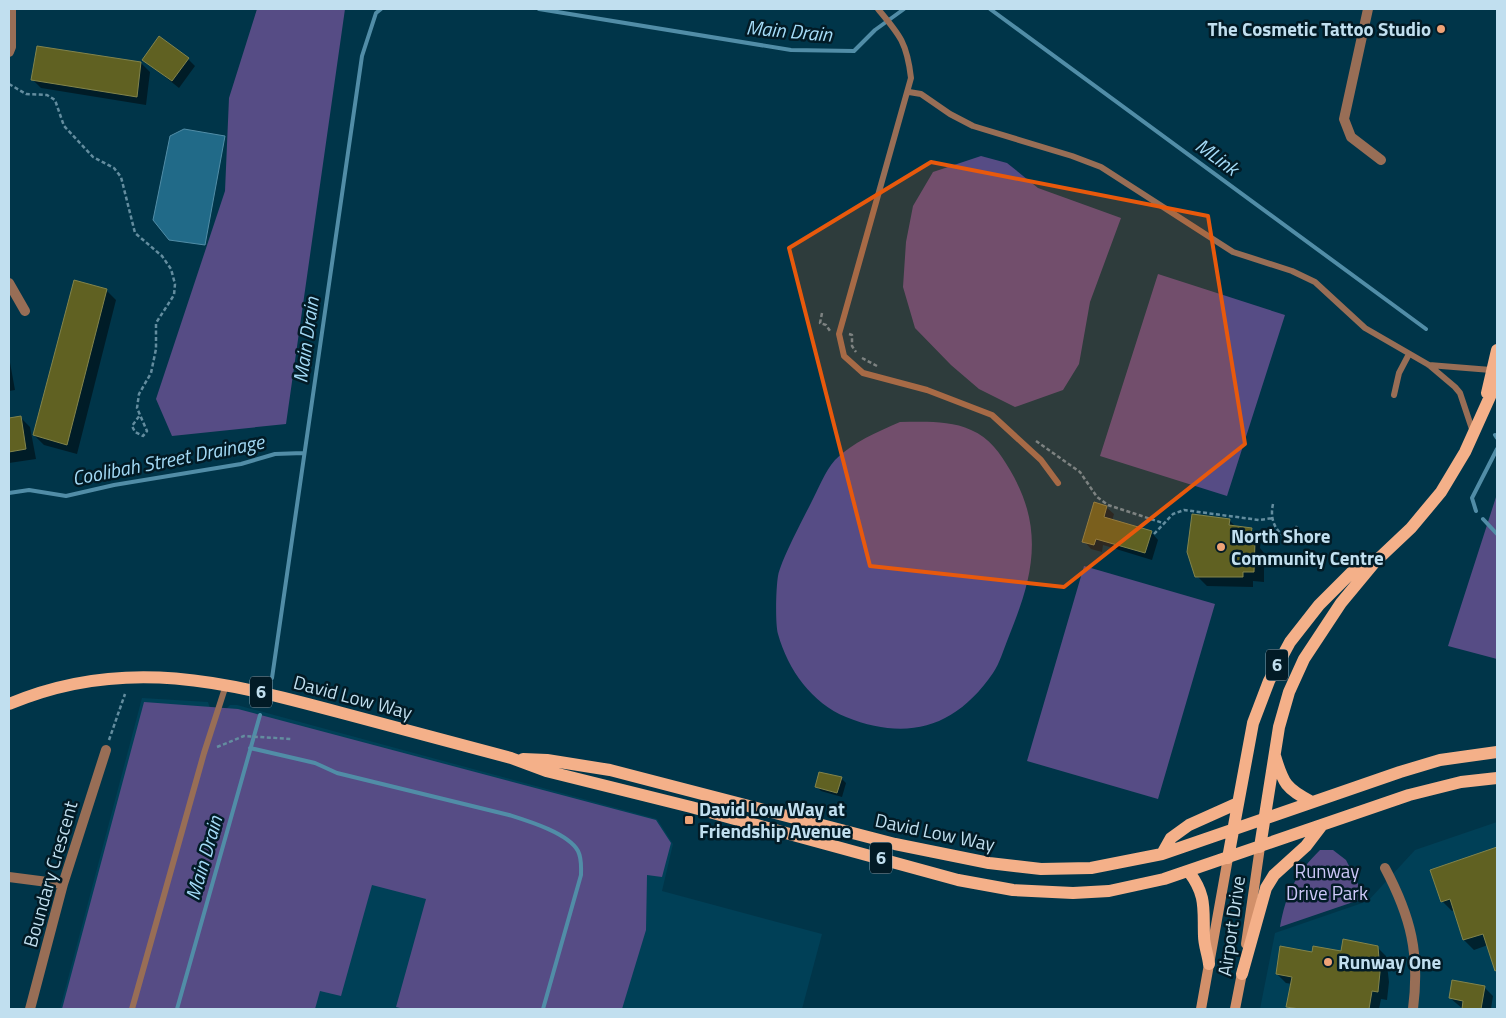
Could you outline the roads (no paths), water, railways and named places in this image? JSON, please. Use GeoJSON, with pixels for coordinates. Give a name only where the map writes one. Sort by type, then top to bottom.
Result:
{"type":"FeatureCollection","features":[{"type":"Feature","properties":{"kind":"main road","name":"6"},"geometry":{"type":"LineString","coordinates":[[1260,847],[1266,818],[1274,752],[1284,708],[1304,659],[1327,622],[1375,562],[1411,528],[1436,498],[1461,458],[1486,402],[1494,376],[1497,350]]}},
{"type":"Feature","properties":{"kind":"main road","name":"6"},"geometry":{"type":"LineString","coordinates":[[1238,803],[1253,723],[1278,662],[1302,625],[1319,605],[1351,573],[1375,562]]}},
{"type":"Feature","properties":{"kind":"main road","name":"David Low Way"},"geometry":{"type":"LineString","coordinates":[[9,704],[51,689],[107,677],[142,675],[226,684],[284,697],[511,758],[546,771],[641,794],[958,880],[1014,890],[1073,893],[1109,891],[1189,872],[1432,789],[1497,778]]}},
{"type":"Feature","properties":{"kind":"main road"},"geometry":{"type":"LineString","coordinates":[[1274,752],[1283,782],[1293,792],[1312,802]]}},
{"type":"Feature","properties":{"kind":"main road","name":"David Low Way"},"geometry":{"type":"LineString","coordinates":[[511,758],[547,760],[645,778],[895,844],[989,863],[1016,867],[1067,869],[1113,864],[1162,854],[1440,760],[1497,752]]}},
{"type":"Feature","properties":{"kind":"main road"},"geometry":{"type":"LineString","coordinates":[[641,794],[645,778]]}},
{"type":"Feature","properties":{"kind":"main road"},"geometry":{"type":"LineString","coordinates":[[1228,858],[1235,828],[1238,803]]}},
{"type":"Feature","properties":{"kind":"main road"},"geometry":{"type":"LineString","coordinates":[[1162,854],[1171,838],[1189,825],[1238,803]]}},
{"type":"Feature","properties":{"kind":"main road"},"geometry":{"type":"LineString","coordinates":[[1242,974],[1266,888],[1274,875],[1306,846],[1322,826]]}},
{"type":"Feature","properties":{"kind":"main road"},"geometry":{"type":"LineString","coordinates":[[1189,872],[1202,892],[1205,911],[1204,938],[1209,964]]}},
{"type":"Feature","properties":{"kind":"street"},"geometry":{"type":"LineString","coordinates":[[9,52],[11,47],[11,9]]}},
{"type":"Feature","properties":{"kind":"street"},"geometry":{"type":"LineString","coordinates":[[1368,9],[1344,119],[1351,137],[1381,160]]}},
{"type":"Feature","properties":{"kind":"street"},"geometry":{"type":"LineString","coordinates":[[9,283],[25,311]]}},
{"type":"Feature","properties":{"kind":"street","name":"Boundary Crescent"},"geometry":{"type":"LineString","coordinates":[[30,1009],[63,884],[106,750]]}},
{"type":"Feature","properties":{"kind":"street","name":"Airport Drive"},"geometry":{"type":"LineString","coordinates":[[1235,1009],[1242,974],[1260,847]]}},
{"type":"Feature","properties":{"kind":"street","name":"Airport Drive"},"geometry":{"type":"LineString","coordinates":[[1201,1009],[1228,858]]}},
{"type":"Feature","properties":{"kind":"street"},"geometry":{"type":"LineString","coordinates":[[1385,868],[1400,897],[1412,933],[1416,970],[1413,1009]]}},
{"type":"Feature","properties":{"kind":"street"},"geometry":{"type":"LineString","coordinates":[[9,877],[63,884]]}},
{"type":"Feature","properties":{"kind":"lane"},"geometry":{"type":"LineString","coordinates":[[878,9],[902,38],[909,57],[911,78],[839,334],[842,351],[853,366],[863,373],[927,390],[992,415],[1041,460],[1058,484]]}},
{"type":"Feature","properties":{"kind":"lane"},"geometry":{"type":"LineString","coordinates":[[908,92],[922,94],[950,114],[973,126],[1072,156],[1101,167],[1234,252],[1292,271],[1315,282],[1366,328],[1429,365],[1460,393],[1473,433]]}},
{"type":"Feature","properties":{"kind":"lane"},"geometry":{"type":"LineString","coordinates":[[1394,395],[1399,373],[1409,354]]}},
{"type":"Feature","properties":{"kind":"lane"},"geometry":{"type":"LineString","coordinates":[[1429,365],[1494,376]]}},
{"type":"Feature","properties":{"kind":"lane"},"geometry":{"type":"LineString","coordinates":[[132,1009],[204,753],[226,684]]}},
{"type":"Feature","properties":{"kind":"waterway","name":"Main Drain"},"geometry":{"type":"LineString","coordinates":[[272,678],[362,56],[376,13],[381,9]]}},
{"type":"Feature","properties":{"kind":"waterway","name":"Main Drain"},"geometry":{"type":"LineString","coordinates":[[539,9],[791,50],[854,51],[875,30],[904,9]]}},
{"type":"Feature","properties":{"kind":"waterway","name":"MLink"},"geometry":{"type":"LineString","coordinates":[[990,9],[1426,329]]}},
{"type":"Feature","properties":{"kind":"waterway","name":"MLink"},"geometry":{"type":"LineString","coordinates":[[1476,511],[1472,498],[1497,449]]}},
{"type":"Feature","properties":{"kind":"waterway","name":"Coolibah Street Drainage"},"geometry":{"type":"LineString","coordinates":[[9,493],[29,490],[66,496],[114,485],[241,464],[275,454],[303,453]]}},
{"type":"Feature","properties":{"kind":"waterway","name":"MLink"},"geometry":{"type":"LineString","coordinates":[[1483,519],[1497,534]]}},
{"type":"Feature","properties":{"kind":"waterway","name":"Main Drain"},"geometry":{"type":"LineString","coordinates":[[177,1009],[260,715]]}},
{"type":"Feature","properties":{"kind":"waterway"},"geometry":{"type":"LineString","coordinates":[[250,748],[315,763],[337,773],[509,815],[547,828],[573,845],[580,857],[581,875],[543,1009]]}},
{"type":"Feature","properties":{"kind":"place","name":"The Cosmetic Tattoo Studio"},"geometry":{"type":"Point","coordinates":[1441,29]}},
{"type":"Feature","properties":{"kind":"place","name":"North Shore Community Centre"},"geometry":{"type":"Point","coordinates":[1221,547]}},
{"type":"Feature","properties":{"kind":"place","name":"David Low Way at Friendship Avenue"},"geometry":{"type":"Point","coordinates":[689,820]}},
{"type":"Feature","properties":{"kind":"place","name":"Runway One"},"geometry":{"type":"Point","coordinates":[1328,962]}},
{"type":"Feature","properties":{"kind":"park label","name":"Runway Drive Park"},"geometry":{"type":"Point","coordinates":[1327,882]}}]}
